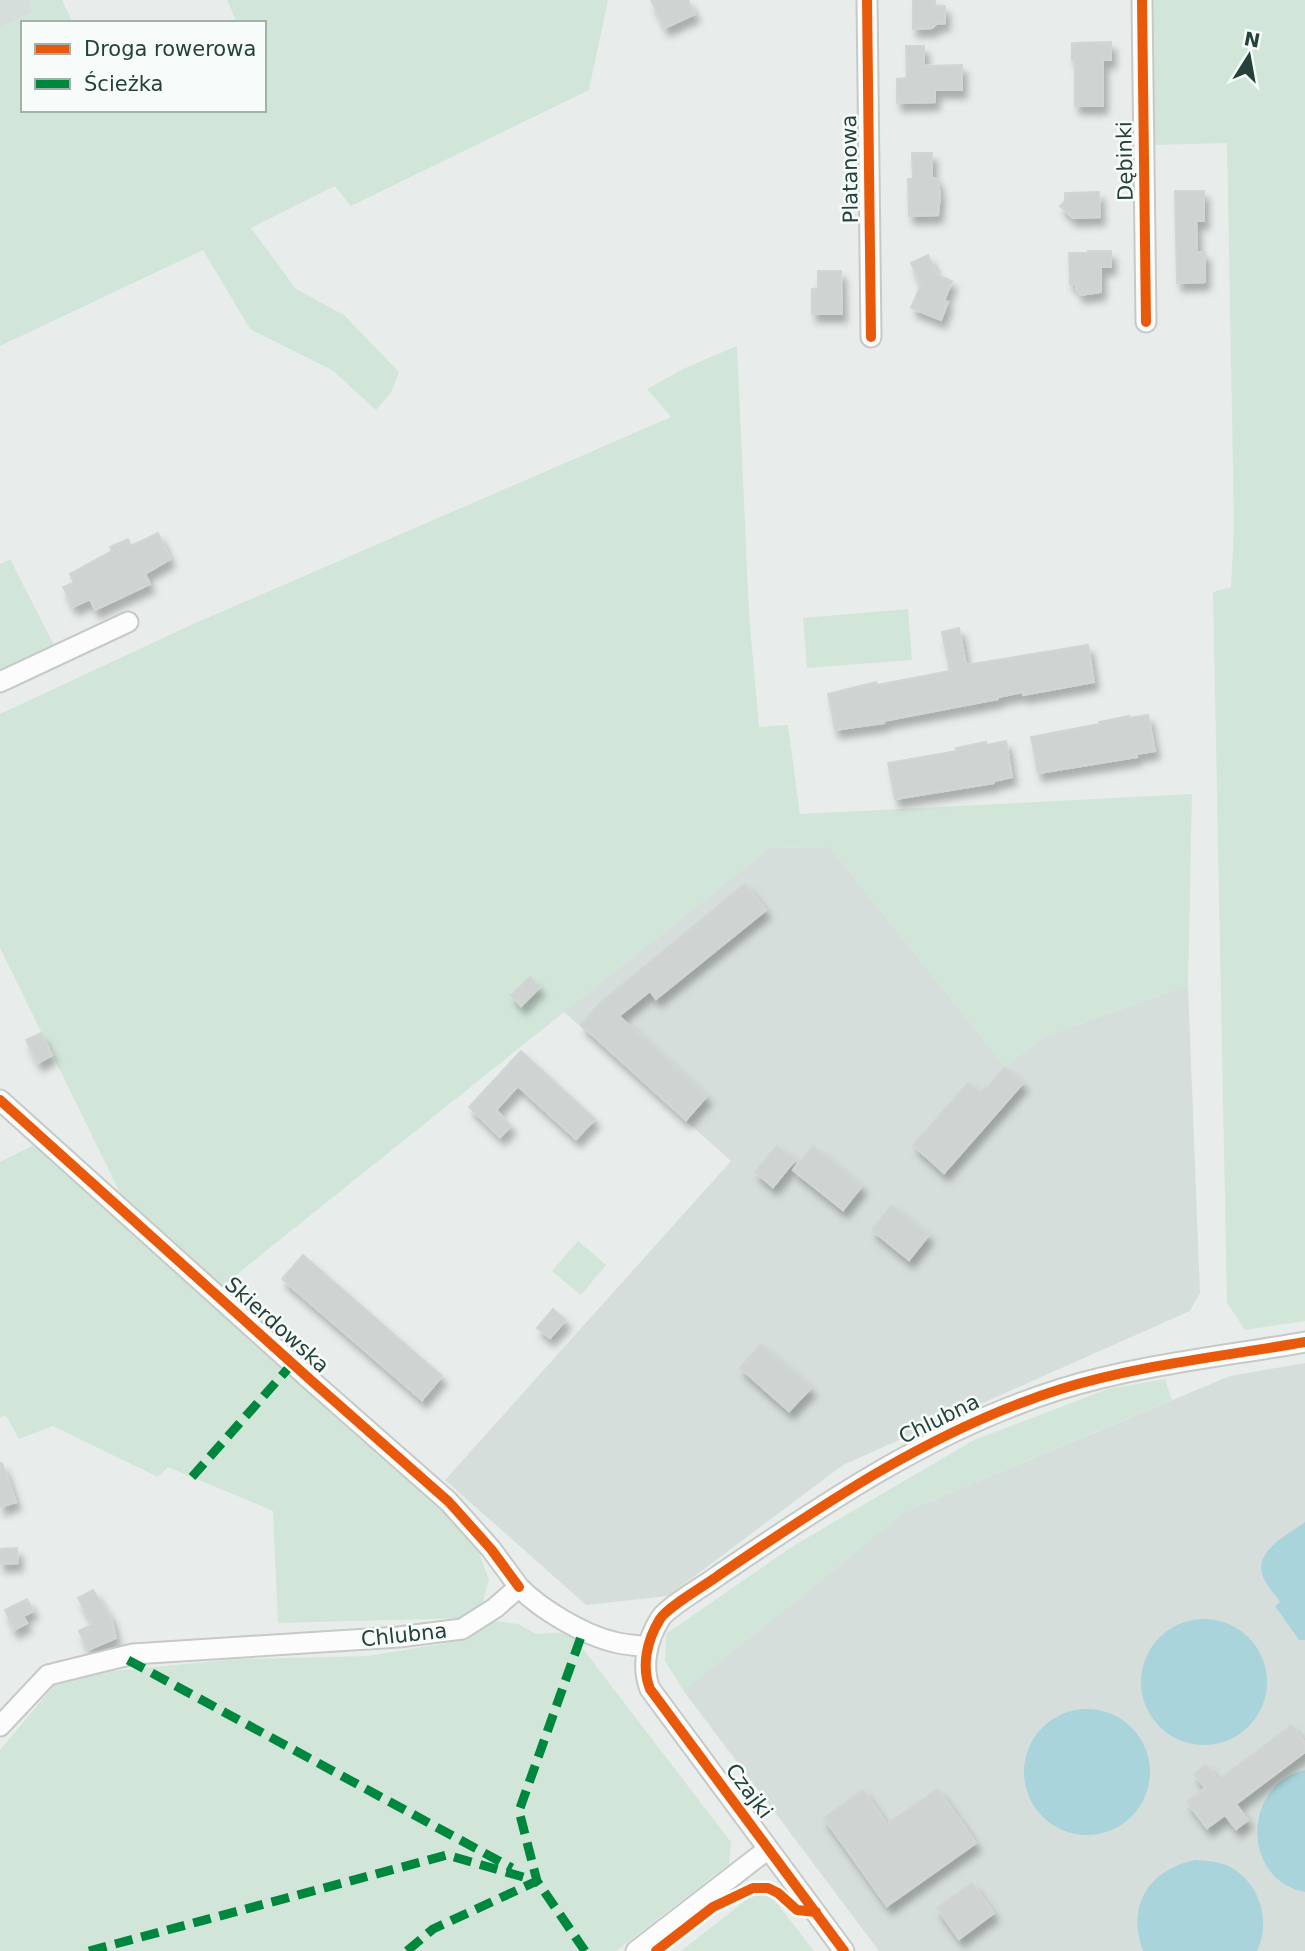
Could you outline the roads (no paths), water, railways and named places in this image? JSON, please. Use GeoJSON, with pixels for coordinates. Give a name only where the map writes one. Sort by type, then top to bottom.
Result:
{"type":"FeatureCollection","features":[{"type":"Feature","properties":{"kind":"street","name":"Platanowa"},"geometry":{"type":"LineString","coordinates":[[867,0],[872,337]]}},
{"type":"Feature","properties":{"kind":"street","name":"Dębinki"},"geometry":{"type":"LineString","coordinates":[[1142,0],[1146,322]]}},
{"type":"Feature","properties":{"kind":"street"},"geometry":{"type":"LineString","coordinates":[[0,682],[128,622]]}},
{"type":"Feature","properties":{"kind":"street","name":"Skierdowska"},"geometry":{"type":"LineString","coordinates":[[0,1100],[233,1311],[450,1502],[491,1549],[519,1587]]}},
{"type":"Feature","properties":{"kind":"street","name":"Chlubna"},"geometry":{"type":"LineString","coordinates":[[647,1647],[663,1614],[761,1546],[888,1466],[984,1417],[1027,1400],[1112,1376],[1305,1342]]}},
{"type":"Feature","properties":{"kind":"street"},"geometry":{"type":"LineString","coordinates":[[519,1587],[542,1605],[586,1632],[613,1642],[647,1647]]}},
{"type":"Feature","properties":{"kind":"street","name":"Chlubna"},"geometry":{"type":"LineString","coordinates":[[0,1726],[48,1675],[133,1654],[399,1637],[462,1629],[495,1608],[519,1587]]}},
{"type":"Feature","properties":{"kind":"street","name":"Czajki"},"geometry":{"type":"LineString","coordinates":[[647,1647],[645,1666],[650,1689],[844,1951]]}},
{"type":"Feature","properties":{"kind":"street"},"geometry":{"type":"LineString","coordinates":[[636,1951],[768,1849]]}},
{"type":"Feature","properties":{"kind":"water"},"geometry":{"type":"Polygon","coordinates":[[[1305,1522],[1305,1640],[1299,1640],[1275,1606],[1280,1602],[1263,1578],[1261,1565],[1268,1550],[1275,1543],[1305,1522]]]}},
{"type":"Feature","properties":{"kind":"water"},"geometry":{"type":"Polygon","coordinates":[[[1204,1619],[1228,1624],[1249,1637],[1262,1658],[1267,1682],[1262,1706],[1249,1727],[1228,1740],[1204,1745],[1180,1740],[1159,1727],[1146,1706],[1141,1682],[1146,1658],[1159,1637],[1180,1624],[1204,1619]]]}},
{"type":"Feature","properties":{"kind":"water"},"geometry":{"type":"Polygon","coordinates":[[[1087,1709],[1111,1714],[1132,1727],[1145,1748],[1150,1772],[1145,1796],[1132,1817],[1111,1830],[1087,1835],[1063,1830],[1042,1817],[1029,1796],[1024,1772],[1029,1748],[1042,1727],[1063,1714],[1087,1709]]]}},
{"type":"Feature","properties":{"kind":"water"},"geometry":{"type":"Polygon","coordinates":[[[1305,1770],[1305,1892],[1284,1884],[1269,1870],[1260,1852],[1257,1832],[1260,1812],[1269,1793],[1284,1779],[1305,1770]]]}},
{"type":"Feature","properties":{"kind":"water"},"geometry":{"type":"Polygon","coordinates":[[[1195,1860],[1228,1866],[1248,1881],[1255,1891],[1263,1914],[1257,1951],[1143,1951],[1137,1919],[1145,1892],[1165,1872],[1195,1860]]]}}]}
